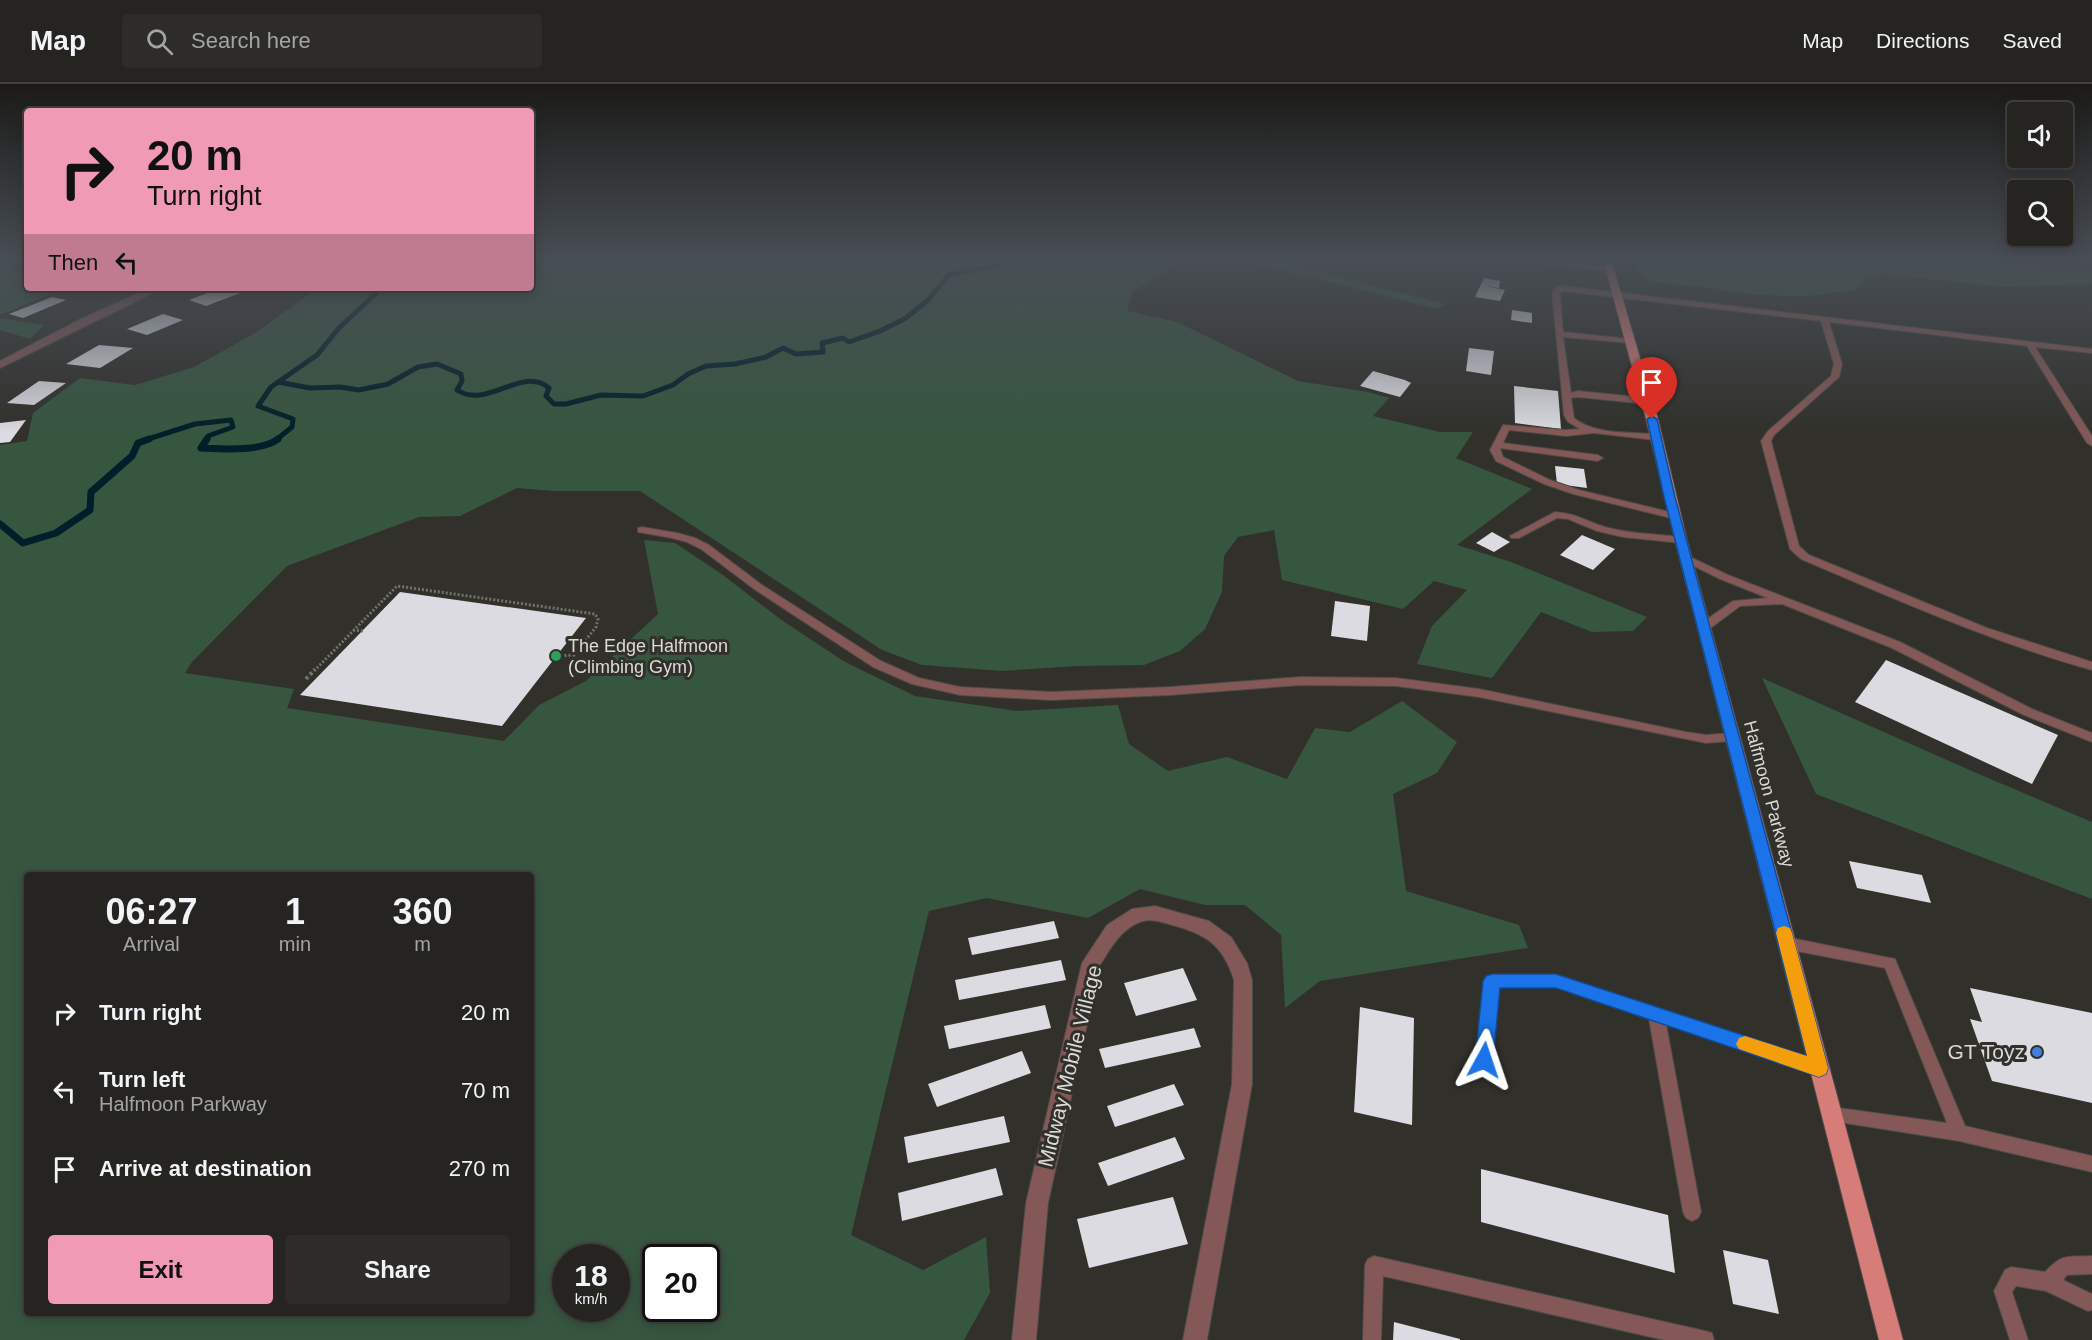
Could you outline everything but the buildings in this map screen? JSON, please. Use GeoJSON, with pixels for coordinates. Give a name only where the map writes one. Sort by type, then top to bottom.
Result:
{"type":"FeatureCollection","features":[{"type":"Feature","properties":{"kind":"main road","name":"Halfmoon Parkway"},"geometry":{"type":"LineString","coordinates":[[1623,318],[1891,1340]]}},
{"type":"Feature","properties":{"kind":"street"},"geometry":{"type":"LineString","coordinates":[[0,365],[91,318]]}},
{"type":"Feature","properties":{"kind":"street","name":"Midway Mobile Village"},"geometry":{"type":"LineString","coordinates":[[1024,1340],[1037,1203],[1091,963],[1113,930],[1138,914],[1155,913],[1203,926],[1225,942],[1238,963],[1244,980],[1242,1084],[1195,1340]]}},
{"type":"Feature","properties":{"kind":"lane"},"geometry":{"type":"LineString","coordinates":[[1558,318],[1569,418],[1576,425],[1592,431]]}},
{"type":"Feature","properties":{"kind":"lane"},"geometry":{"type":"LineString","coordinates":[[1812,318],[2092,351]]}},
{"type":"Feature","properties":{"kind":"lane"},"geometry":{"type":"LineString","coordinates":[[1824,319],[1838,364],[1835,377],[1771,433],[1766,441],[1794,547],[1805,557],[2047,655],[2092,666]]}},
{"type":"Feature","properties":{"kind":"lane"},"geometry":{"type":"LineString","coordinates":[[1559,334],[1630,341]]}},
{"type":"Feature","properties":{"kind":"lane"},"geometry":{"type":"LineString","coordinates":[[2029,344],[2092,443]]}},
{"type":"Feature","properties":{"kind":"lane"},"geometry":{"type":"LineString","coordinates":[[1567,397],[1578,394],[1647,401]]}},
{"type":"Feature","properties":{"kind":"lane"},"geometry":{"type":"LineString","coordinates":[[1655,436],[1506,427],[1495,450],[1499,459],[1547,482],[1576,492],[1675,516]]}},
{"type":"Feature","properties":{"kind":"lane"},"geometry":{"type":"LineString","coordinates":[[1497,445],[1598,458]]}},
{"type":"Feature","properties":{"kind":"lane"},"geometry":{"type":"LineString","coordinates":[[1515,536],[1555,515],[1570,516],[1600,529],[1623,534],[1681,540]]}},
{"type":"Feature","properties":{"kind":"lane"},"geometry":{"type":"LineString","coordinates":[[642,530],[673,535],[705,547],[758,587],[877,664],[916,681],[960,691],[1051,696],[1158,692],[1301,681],[1379,681],[1468,691],[1686,736],[1707,739],[1732,737]]}},
{"type":"Feature","properties":{"kind":"lane"},"geometry":{"type":"LineString","coordinates":[[1686,558],[1724,577],[1838,620],[1896,645],[2028,712],[2092,738]]}},
{"type":"Feature","properties":{"kind":"lane"},"geometry":{"type":"LineString","coordinates":[[1704,627],[1737,603],[1783,601]]}},
{"type":"Feature","properties":{"kind":"lane"},"geometry":{"type":"LineString","coordinates":[[1786,943],[1890,963],[1959,1133]]}},
{"type":"Feature","properties":{"kind":"lane"},"geometry":{"type":"LineString","coordinates":[[1484,1060],[1492,981],[1556,981],[1819,1068]]}},
{"type":"Feature","properties":{"kind":"lane"},"geometry":{"type":"LineString","coordinates":[[1656,1014],[1692,1212]]}},
{"type":"Feature","properties":{"kind":"lane"},"geometry":{"type":"LineString","coordinates":[[1832,1115],[1959,1133],[2092,1164]]}},
{"type":"Feature","properties":{"kind":"lane"},"geometry":{"type":"LineString","coordinates":[[1372,1340],[1374,1264],[1705,1340]]}},
{"type":"Feature","properties":{"kind":"lane"},"geometry":{"type":"LineString","coordinates":[[2048,1282],[2063,1266],[2092,1265]]}},
{"type":"Feature","properties":{"kind":"lane"},"geometry":{"type":"LineString","coordinates":[[2019,1340],[2003,1291],[2012,1275],[2048,1282],[2088,1302]]}},
{"type":"Feature","properties":{"kind":"path"},"geometry":{"type":"LineString","coordinates":[[306,679],[397,586],[595,614],[598,619],[597,627],[574,655],[556,656]]}},
{"type":"Feature","properties":{"kind":"path"},"geometry":{"type":"LineString","coordinates":[[353,630],[363,631]]}},
{"type":"Feature","properties":{"kind":"green space"},"geometry":{"type":"Polygon","coordinates":[[[0,318],[44,325],[30,339],[0,330],[0,318]]]}},
{"type":"Feature","properties":{"kind":"green space"},"geometry":{"type":"Polygon","coordinates":[[[277,318],[1157,318],[1177,322],[1298,381],[1368,392],[1389,398],[1373,416],[1440,432],[1473,432],[1456,458],[1532,489],[1457,545],[1511,562],[1647,617],[1633,631],[1592,632],[1541,612],[1492,678],[1417,664],[1432,626],[1467,590],[1434,581],[1403,609],[1282,580],[1274,530],[1238,537],[1224,556],[1222,592],[1205,629],[1180,651],[1144,665],[1077,666],[1002,671],[922,665],[882,650],[640,491],[554,491],[517,488],[460,516],[419,517],[287,566],[192,662],[185,673],[294,689],[287,708],[504,741],[539,705],[586,681],[658,614],[644,540],[675,543],[723,575],[780,619],[845,662],[915,696],[1017,711],[1118,705],[1129,744],[1168,771],[1227,757],[1287,779],[1315,728],[1350,732],[1402,701],[1457,742],[1437,773],[1393,794],[1406,891],[1519,925],[1528,948],[1320,981],[1285,1008],[1281,935],[1245,905],[1205,905],[1140,889],[1088,918],[987,898],[929,911],[851,1235],[923,1270],[986,1237],[990,1293],[964,1340],[0,1340],[0,445],[27,441],[33,413],[80,378],[135,385],[194,367],[257,332],[277,318]]]}},
{"type":"Feature","properties":{"kind":"green space"},"geometry":{"type":"Polygon","coordinates":[[[1762,678],[2092,822],[2092,899],[1816,794],[1762,678]]]}},
{"type":"Feature","properties":{"kind":"waterway"},"geometry":{"type":"LineString","coordinates":[[278,382],[317,355],[350,318]]}},
{"type":"Feature","properties":{"kind":"waterway"},"geometry":{"type":"LineString","coordinates":[[278,382],[310,388],[340,387],[359,390],[388,384],[418,367],[437,364],[461,374],[462,381],[457,390],[468,395],[480,395],[527,381],[539,382],[549,388],[546,396],[554,404],[566,404],[601,395],[643,396],[673,385],[688,374],[706,366],[735,364],[766,357],[783,348],[796,354],[823,352],[822,343],[843,338],[849,342],[880,331],[906,318]]}},
{"type":"Feature","properties":{"kind":"waterway"},"geometry":{"type":"LineString","coordinates":[[276,440],[292,427],[293,419],[258,406],[271,387],[278,382]]}},
{"type":"Feature","properties":{"kind":"waterway"},"geometry":{"type":"LineString","coordinates":[[145,440],[195,424],[231,420],[233,427],[208,436],[206,440]]}},
{"type":"Feature","properties":{"kind":"waterway"},"geometry":{"type":"LineString","coordinates":[[0,524],[23,543],[56,533],[90,510],[91,492],[132,456],[138,443],[149,439]]}},
{"type":"Feature","properties":{"kind":"waterway"},"geometry":{"type":"LineString","coordinates":[[207,439],[201,448],[252,448],[278,439]]}},
{"type":"Feature","properties":{"kind":"slow traffic"},"geometry":{"type":"LineString","coordinates":[[1745,1044],[1819,1068],[1784,933]]}},
{"type":"Feature","properties":{"kind":"place","name":"The Edge Halfmoon (Climbing Gym)"},"geometry":{"type":"Point","coordinates":[556,656]}},
{"type":"Feature","properties":{"kind":"place","name":"GT Toyz"},"geometry":{"type":"Point","coordinates":[2037,1052]}},
{"type":"Feature","properties":{"kind":"route"},"geometry":{"type":"LineString","coordinates":[[1484,1060],[1492,981],[1556,981],[1819,1068],[1660,460],[1652,419]]}}]}
